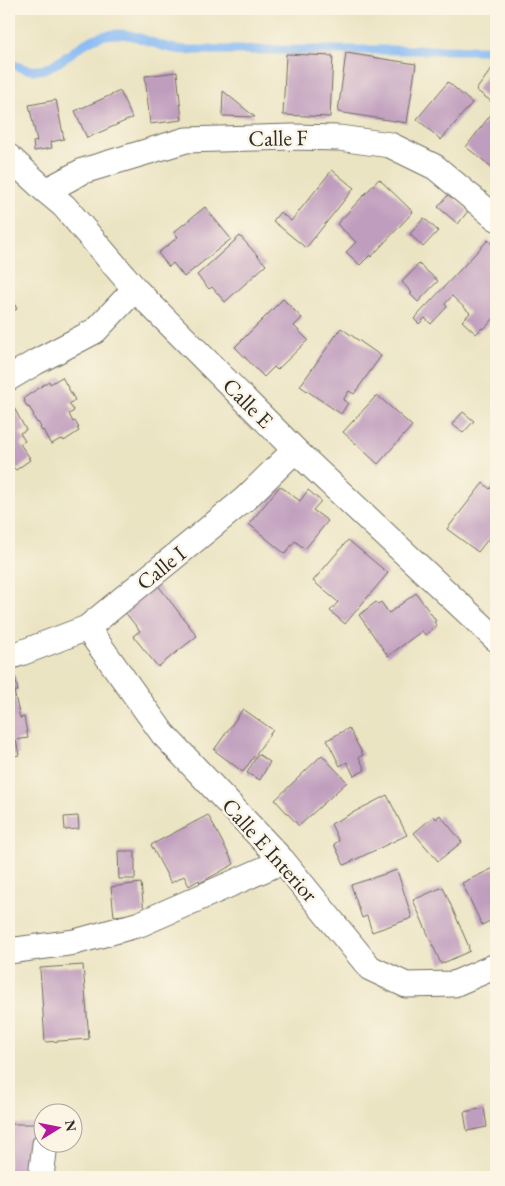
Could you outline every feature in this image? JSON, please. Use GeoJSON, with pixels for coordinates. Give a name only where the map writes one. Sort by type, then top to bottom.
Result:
{"type":"FeatureCollection","features":[{"type":"Feature","properties":{"kind":"street","name":"Calle F"},"geometry":{"type":"LineString","coordinates":[[46,192],[83,171],[186,140],[292,137],[339,138],[390,145],[435,167],[496,218]]}},
{"type":"Feature","properties":{"kind":"street","name":"Calle E"},"geometry":{"type":"LineString","coordinates":[[9,157],[46,192],[64,206],[135,289],[295,450],[496,639]]}},
{"type":"Feature","properties":{"kind":"street"},"geometry":{"type":"LineString","coordinates":[[9,378],[95,331],[135,289]]}},
{"type":"Feature","properties":{"kind":"street","name":"Calle I"},"geometry":{"type":"LineString","coordinates":[[9,657],[88,628],[245,498],[295,450]]}},
{"type":"Feature","properties":{"kind":"street","name":"Calle E Interior"},"geometry":{"type":"LineString","coordinates":[[88,628],[163,734],[284,861],[370,968],[406,985],[454,984],[496,966]]}},
{"type":"Feature","properties":{"kind":"street"},"geometry":{"type":"LineString","coordinates":[[9,951],[75,942],[140,924],[284,861]]}},
{"type":"Feature","properties":{"kind":"street"},"geometry":{"type":"LineString","coordinates":[[41,1177],[44,1154]]}},
{"type":"Feature","properties":{"kind":"building"},"geometry":{"type":"Polygon","coordinates":[[[346,53],[416,64],[407,123],[338,112],[346,53]]]}},
{"type":"Feature","properties":{"kind":"building"},"geometry":{"type":"Polygon","coordinates":[[[286,54],[333,56],[330,117],[283,115],[286,54]]]}},
{"type":"Feature","properties":{"kind":"building"},"geometry":{"type":"Polygon","coordinates":[[[496,63],[496,105],[476,90],[496,63]]]}},
{"type":"Feature","properties":{"kind":"building"},"geometry":{"type":"Polygon","coordinates":[[[177,72],[182,120],[150,124],[145,76],[177,72]]]}},
{"type":"Feature","properties":{"kind":"building"},"geometry":{"type":"Polygon","coordinates":[[[448,82],[472,103],[441,140],[417,119],[448,82]]]}},
{"type":"Feature","properties":{"kind":"building"},"geometry":{"type":"Polygon","coordinates":[[[120,91],[132,118],[87,138],[75,111],[120,91]]]}},
{"type":"Feature","properties":{"kind":"building"},"geometry":{"type":"Polygon","coordinates":[[[223,91],[255,117],[222,116],[223,91]]]}},
{"type":"Feature","properties":{"kind":"building"},"geometry":{"type":"Polygon","coordinates":[[[56,100],[64,139],[51,142],[52,148],[34,151],[33,142],[37,141],[29,105],[56,100]]]}},
{"type":"Feature","properties":{"kind":"building"},"geometry":{"type":"Polygon","coordinates":[[[492,113],[496,117],[496,163],[493,168],[466,147],[492,113]]]}},
{"type":"Feature","properties":{"kind":"building"},"geometry":{"type":"Polygon","coordinates":[[[332,170],[354,188],[306,248],[273,221],[280,212],[291,221],[332,170]]]}},
{"type":"Feature","properties":{"kind":"building"},"geometry":{"type":"Polygon","coordinates":[[[379,179],[413,212],[371,257],[370,255],[360,265],[346,252],[356,242],[337,224],[379,179]]]}},
{"type":"Feature","properties":{"kind":"building"},"geometry":{"type":"Polygon","coordinates":[[[449,194],[468,211],[458,224],[438,207],[449,194]]]}},
{"type":"Feature","properties":{"kind":"building"},"geometry":{"type":"Polygon","coordinates":[[[205,207],[231,239],[184,277],[173,263],[169,267],[158,253],[178,237],[174,232],[205,207]]]}},
{"type":"Feature","properties":{"kind":"building"},"geometry":{"type":"Polygon","coordinates":[[[424,218],[438,231],[423,247],[410,234],[424,218]]]}},
{"type":"Feature","properties":{"kind":"building"},"geometry":{"type":"Polygon","coordinates":[[[240,236],[266,265],[225,302],[212,287],[209,289],[197,275],[240,236]]]}},
{"type":"Feature","properties":{"kind":"building"},"geometry":{"type":"Polygon","coordinates":[[[488,240],[496,248],[496,316],[484,329],[482,328],[476,334],[462,321],[470,313],[452,296],[445,304],[447,307],[431,324],[425,318],[419,324],[414,319],[488,240]]]}},
{"type":"Feature","properties":{"kind":"building"},"geometry":{"type":"Polygon","coordinates":[[[419,264],[438,281],[418,302],[402,282],[419,264]]]}},
{"type":"Feature","properties":{"kind":"building"},"geometry":{"type":"Polygon","coordinates":[[[9,295],[17,309],[9,313],[9,295]]]}},
{"type":"Feature","properties":{"kind":"building"},"geometry":{"type":"Polygon","coordinates":[[[283,299],[302,318],[294,326],[308,340],[277,370],[274,367],[264,377],[235,347],[283,299]]]}},
{"type":"Feature","properties":{"kind":"building"},"geometry":{"type":"Polygon","coordinates":[[[341,328],[381,356],[354,394],[349,391],[343,400],[348,403],[341,414],[300,386],[341,328]]]}},
{"type":"Feature","properties":{"kind":"building"},"geometry":{"type":"Polygon","coordinates":[[[62,377],[75,400],[69,404],[74,411],[69,414],[73,422],[75,421],[79,431],[64,441],[60,439],[52,444],[40,428],[24,398],[49,381],[50,384],[62,377]]]}},
{"type":"Feature","properties":{"kind":"building"},"geometry":{"type":"Polygon","coordinates":[[[377,395],[412,426],[378,464],[343,432],[377,395]]]}},
{"type":"Feature","properties":{"kind":"building"},"geometry":{"type":"Polygon","coordinates":[[[13,406],[26,430],[20,433],[25,441],[20,444],[30,460],[16,470],[14,468],[9,470],[9,409],[13,406]]]}},
{"type":"Feature","properties":{"kind":"building"},"geometry":{"type":"Polygon","coordinates":[[[463,412],[474,421],[463,433],[452,424],[463,412]]]}},
{"type":"Feature","properties":{"kind":"building"},"geometry":{"type":"Polygon","coordinates":[[[496,480],[496,529],[478,552],[447,529],[483,483],[490,489],[496,480]]]}},
{"type":"Feature","properties":{"kind":"building"},"geometry":{"type":"Polygon","coordinates":[[[280,486],[300,501],[308,490],[321,501],[313,510],[328,521],[305,549],[295,541],[285,554],[249,524],[280,486]]]}},
{"type":"Feature","properties":{"kind":"building"},"geometry":{"type":"Polygon","coordinates":[[[348,540],[388,573],[345,624],[330,611],[338,602],[313,581],[348,540]]]}},
{"type":"Feature","properties":{"kind":"building"},"geometry":{"type":"Polygon","coordinates":[[[157,584],[197,636],[158,667],[133,636],[140,631],[124,611],[157,584]]]}},
{"type":"Feature","properties":{"kind":"building"},"geometry":{"type":"Polygon","coordinates":[[[416,593],[436,621],[434,622],[437,626],[425,635],[422,631],[388,656],[359,615],[376,602],[378,604],[381,602],[389,613],[416,593]]]}},
{"type":"Feature","properties":{"kind":"building"},"geometry":{"type":"Polygon","coordinates":[[[15,676],[18,691],[14,691],[20,718],[24,717],[28,738],[16,740],[19,755],[9,757],[9,677],[15,676]]]}},
{"type":"Feature","properties":{"kind":"building"},"geometry":{"type":"Polygon","coordinates":[[[243,709],[273,730],[243,772],[214,750],[243,709]]]}},
{"type":"Feature","properties":{"kind":"building"},"geometry":{"type":"Polygon","coordinates":[[[349,728],[363,755],[359,757],[365,770],[354,776],[347,762],[340,766],[327,740],[349,728]]]}},
{"type":"Feature","properties":{"kind":"building"},"geometry":{"type":"Polygon","coordinates":[[[258,754],[270,762],[260,780],[247,773],[258,754]]]}},
{"type":"Feature","properties":{"kind":"building"},"geometry":{"type":"Polygon","coordinates":[[[322,755],[347,782],[299,826],[275,800],[322,755]]]}},
{"type":"Feature","properties":{"kind":"building"},"geometry":{"type":"Polygon","coordinates":[[[387,795],[407,835],[344,865],[334,844],[339,841],[331,824],[387,795]]]}},
{"type":"Feature","properties":{"kind":"building"},"geometry":{"type":"Polygon","coordinates":[[[208,815],[234,864],[200,883],[199,880],[189,886],[184,876],[171,883],[151,845],[208,815]]]}},
{"type":"Feature","properties":{"kind":"building"},"geometry":{"type":"Polygon","coordinates":[[[440,815],[462,842],[438,861],[414,833],[434,816],[436,819],[440,815]]]}},
{"type":"Feature","properties":{"kind":"building"},"geometry":{"type":"Polygon","coordinates":[[[78,816],[79,829],[65,830],[64,817],[78,816]]]}},
{"type":"Feature","properties":{"kind":"building"},"geometry":{"type":"Polygon","coordinates":[[[118,851],[135,851],[135,879],[119,879],[118,851]]]}},
{"type":"Feature","properties":{"kind":"building"},"geometry":{"type":"Polygon","coordinates":[[[496,867],[496,918],[482,925],[462,883],[496,867]]]}},
{"type":"Feature","properties":{"kind":"building"},"geometry":{"type":"Polygon","coordinates":[[[397,870],[412,918],[372,932],[367,916],[362,918],[351,885],[397,870]]]}},
{"type":"Feature","properties":{"kind":"building"},"geometry":{"type":"Polygon","coordinates":[[[141,883],[144,913],[114,916],[111,887],[141,883]]]}},
{"type":"Feature","properties":{"kind":"building"},"geometry":{"type":"Polygon","coordinates":[[[443,887],[470,951],[441,964],[413,900],[443,887]]]}},
{"type":"Feature","properties":{"kind":"building"},"geometry":{"type":"Polygon","coordinates":[[[83,965],[89,1039],[45,1042],[40,968],[83,965]]]}},
{"type":"Feature","properties":{"kind":"building"},"geometry":{"type":"Polygon","coordinates":[[[484,1108],[487,1127],[467,1131],[464,1112],[484,1108]]]}},
{"type":"Feature","properties":{"kind":"building"},"geometry":{"type":"Polygon","coordinates":[[[9,1124],[32,1124],[32,1154],[35,1154],[34,1177],[9,1177],[9,1124]]]}},
{"type":"Feature","properties":{"kind":"waterway"},"geometry":{"type":"LineString","coordinates":[[9,62],[24,69],[37,70],[48,68],[90,41],[113,34],[123,34],[166,47],[186,50],[496,50]]}}]}
